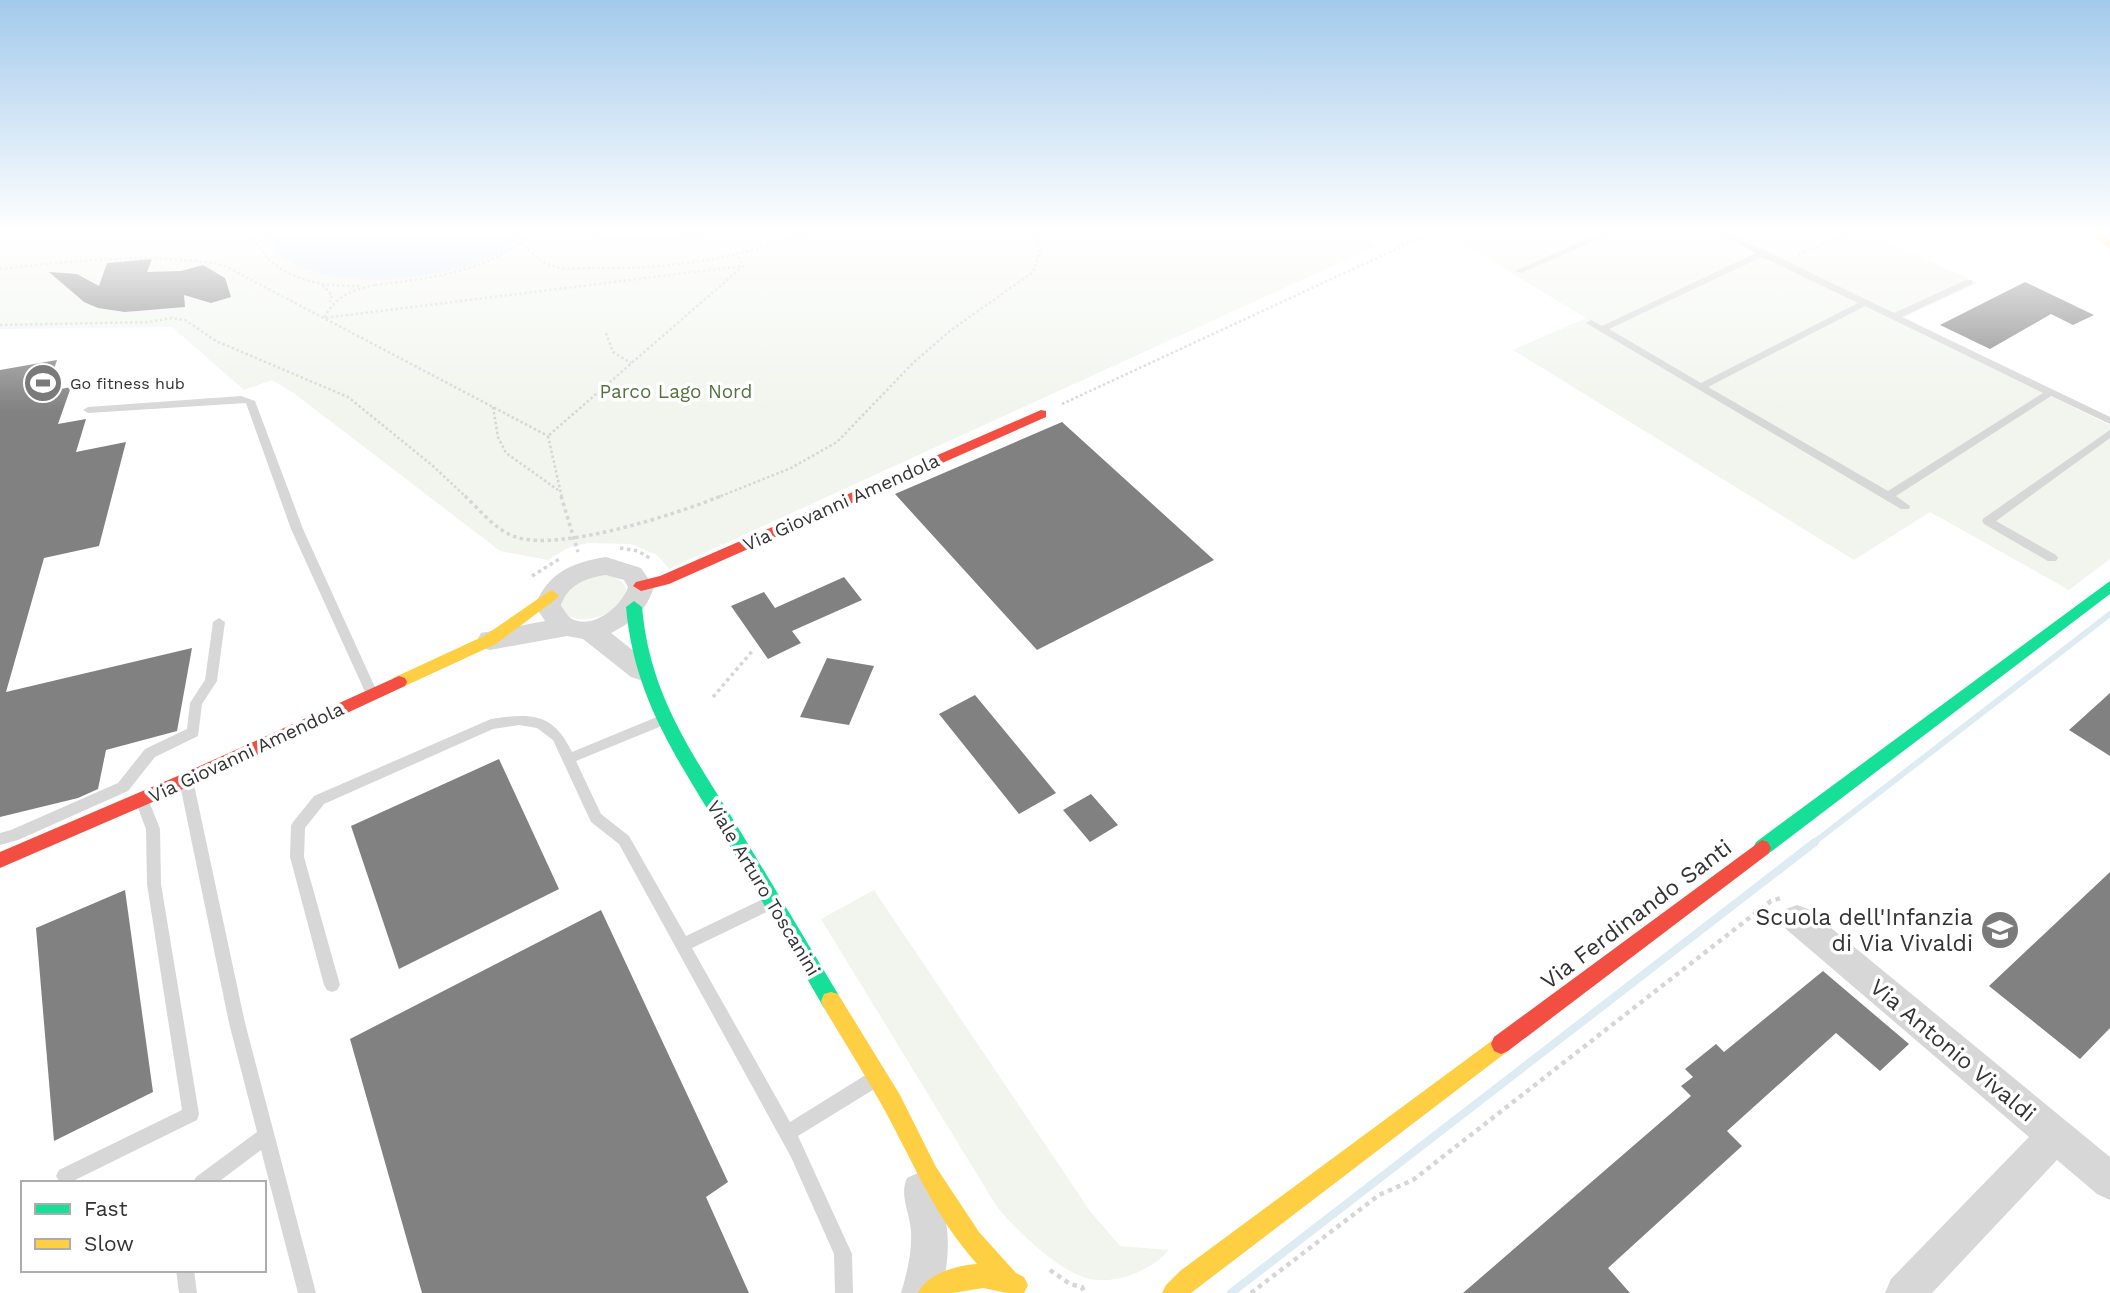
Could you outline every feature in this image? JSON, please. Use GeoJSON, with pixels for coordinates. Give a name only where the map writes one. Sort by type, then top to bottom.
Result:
{"type":"FeatureCollection","features":[{"type":"Feature","properties":{"kind":"street","name":"Via Giovanni Amendola"},"geometry":{"type":"LineString","coordinates":[[637,597],[664,580],[1041,414]]}},
{"type":"Feature","properties":{"kind":"street"},"geometry":{"type":"LineString","coordinates":[[606,566],[628,570],[637,578],[637,597],[622,618],[607,625],[577,628],[551,615],[548,606],[551,595],[566,578],[585,569],[606,566]]}},
{"type":"Feature","properties":{"kind":"street","name":"Via Ferdinando Santi"},"geometry":{"type":"LineString","coordinates":[[1174,1293],[1188,1279],[2110,586]]}},
{"type":"Feature","properties":{"kind":"street","name":"Via Giovanni Amendola"},"geometry":{"type":"LineString","coordinates":[[0,860],[186,780],[489,640],[551,595]]}},
{"type":"Feature","properties":{"kind":"street","name":"Viale Arturo Toscanini"},"geometry":{"type":"LineString","coordinates":[[637,597],[634,639],[640,670],[664,719],[884,1090],[928,1175],[971,1240],[1007,1280]]}},
{"type":"Feature","properties":{"kind":"street","name":"Via Giovanni Amendola"},"geometry":{"type":"LineString","coordinates":[[489,640],[577,628]]}},
{"type":"Feature","properties":{"kind":"street","name":"Viale Arturo Toscanini"},"geometry":{"type":"LineString","coordinates":[[577,628],[640,670]]}},
{"type":"Feature","properties":{"kind":"street","name":"Via Antonio Vivaldi"},"geometry":{"type":"LineString","coordinates":[[1795,908],[2110,1181]]}},
{"type":"Feature","properties":{"kind":"street","name":"Viale Arturo Toscanini"},"geometry":{"type":"LineString","coordinates":[[884,1090],[931,1226],[931,1259],[921,1293]]}},
{"type":"Feature","properties":{"kind":"street"},"geometry":{"type":"LineString","coordinates":[[1906,1293],[2055,1136]]}},
{"type":"Feature","properties":{"kind":"street"},"geometry":{"type":"LineString","coordinates":[[930,1293],[967,1274],[993,1275],[1007,1280],[1026,1293]]}},
{"type":"Feature","properties":{"kind":"street","name":"Via Ferdinando Santi"},"geometry":{"type":"LineString","coordinates":[[1155,1293],[1188,1279]]}},
{"type":"Feature","properties":{"kind":"lane"},"geometry":{"type":"LineString","coordinates":[[1602,329],[1682,291]]}},
{"type":"Feature","properties":{"kind":"lane"},"geometry":{"type":"LineString","coordinates":[[1840,291],[2110,421]]}},
{"type":"Feature","properties":{"kind":"lane"},"geometry":{"type":"LineString","coordinates":[[1894,317],[1949,291]]}},
{"type":"Feature","properties":{"kind":"lane"},"geometry":{"type":"LineString","coordinates":[[1701,387],[1864,303]]}},
{"type":"Feature","properties":{"kind":"lane"},"geometry":{"type":"LineString","coordinates":[[1591,323],[1905,506]]}},
{"type":"Feature","properties":{"kind":"lane"},"geometry":{"type":"LineString","coordinates":[[1888,496],[2051,392]]}},
{"type":"Feature","properties":{"kind":"lane"},"geometry":{"type":"LineString","coordinates":[[88,410],[241,399],[250,401],[298,529],[372,694]]}},
{"type":"Feature","properties":{"kind":"lane"},"geometry":{"type":"LineString","coordinates":[[2052,558],[1988,521],[2110,433]]}},
{"type":"Feature","properties":{"kind":"lane"},"geometry":{"type":"LineString","coordinates":[[0,839],[13,836],[124,787],[150,753],[192,732],[195,703],[211,681],[219,622]]}},
{"type":"Feature","properties":{"kind":"lane"},"geometry":{"type":"LineString","coordinates":[[568,759],[664,719]]}},
{"type":"Feature","properties":{"kind":"lane"},"geometry":{"type":"LineString","coordinates":[[332,985],[297,857],[299,826],[319,800],[491,723],[519,720],[540,723],[558,737],[596,818],[624,840],[787,1133],[842,1254],[844,1293]]}},
{"type":"Feature","properties":{"kind":"lane"},"geometry":{"type":"LineString","coordinates":[[186,780],[237,1023],[307,1293]]}},
{"type":"Feature","properties":{"kind":"lane"},"geometry":{"type":"LineString","coordinates":[[65,1176],[191,1114],[155,884],[153,829],[141,799]]}},
{"type":"Feature","properties":{"kind":"lane"},"geometry":{"type":"LineString","coordinates":[[683,945],[772,902]]}},
{"type":"Feature","properties":{"kind":"lane"},"geometry":{"type":"LineString","coordinates":[[787,1133],[884,1090]]}},
{"type":"Feature","properties":{"kind":"lane"},"geometry":{"type":"LineString","coordinates":[[205,1181],[266,1136]]}},
{"type":"Feature","properties":{"kind":"lane"},"geometry":{"type":"LineString","coordinates":[[185,1272],[188,1293]]}},
{"type":"Feature","properties":{"kind":"path"},"geometry":{"type":"LineString","coordinates":[[273,291],[548,436]]}},
{"type":"Feature","properties":{"kind":"path"},"geometry":{"type":"LineString","coordinates":[[324,318],[332,295],[328,291]]}},
{"type":"Feature","properties":{"kind":"path"},"geometry":{"type":"LineString","coordinates":[[329,304],[342,295],[354,291]]}},
{"type":"Feature","properties":{"kind":"path"},"geometry":{"type":"LineString","coordinates":[[324,318],[539,291]]}},
{"type":"Feature","properties":{"kind":"path"},"geometry":{"type":"LineString","coordinates":[[548,436],[714,291]]}},
{"type":"Feature","properties":{"kind":"path"},"geometry":{"type":"LineString","coordinates":[[0,324],[149,322],[172,318],[185,320],[216,341],[348,397],[433,466],[496,525],[515,537],[538,541],[573,538],[694,507],[791,468],[837,442],[932,346],[1007,291]]}},
{"type":"Feature","properties":{"kind":"path"},"geometry":{"type":"LineString","coordinates":[[1041,414],[1307,291]]}},
{"type":"Feature","properties":{"kind":"path"},"geometry":{"type":"LineString","coordinates":[[606,333],[614,355],[631,363]]}},
{"type":"Feature","properties":{"kind":"path"},"geometry":{"type":"LineString","coordinates":[[493,407],[500,445],[512,461],[548,478],[560,492]]}},
{"type":"Feature","properties":{"kind":"path"},"geometry":{"type":"LineString","coordinates":[[548,436],[560,492],[578,552]]}},
{"type":"Feature","properties":{"kind":"path"},"geometry":{"type":"LineString","coordinates":[[713,697],[754,649]]}},
{"type":"Feature","properties":{"kind":"path"},"geometry":{"type":"LineString","coordinates":[[1251,1293],[1379,1195],[1413,1180],[1771,901],[1781,897],[1795,908]]}},
{"type":"Feature","properties":{"kind":"green space","name":"Parco Lago Nord"},"geometry":{"type":"Polygon","coordinates":[[[0,291],[1277,291],[669,569],[657,555],[631,544],[588,543],[568,548],[548,560],[500,551],[295,394],[272,380],[244,390],[172,327],[0,329],[0,291]]]}},
{"type":"Feature","properties":{"kind":"green space"},"geometry":{"type":"Polygon","coordinates":[[[1542,291],[1960,291],[1904,317],[1922,327],[1916,331],[2110,425],[2110,559],[2069,590],[1930,512],[1854,560],[1513,350],[1586,318],[1542,291]]]}},
{"type":"Feature","properties":{"kind":"green space"},"geometry":{"type":"Polygon","coordinates":[[[609,575],[621,581],[626,589],[620,604],[601,616],[590,619],[579,619],[564,612],[563,600],[576,583],[589,577],[609,575]]]}},
{"type":"Feature","properties":{"kind":"green space"},"geometry":{"type":"Polygon","coordinates":[[[874,890],[1090,1211],[1120,1246],[1169,1250],[1161,1258],[1142,1270],[1120,1278],[1086,1278],[1050,1258],[1026,1238],[997,1207],[821,919],[874,890]]]}},
{"type":"Feature","properties":{"kind":"building"},"geometry":{"type":"Polygon","coordinates":[[[72,291],[229,291],[231,297],[211,303],[184,295],[185,307],[125,312],[98,308],[84,302],[72,291]]]}},
{"type":"Feature","properties":{"kind":"building"},"geometry":{"type":"Polygon","coordinates":[[[2007,291],[2045,291],[2094,315],[2073,325],[2051,314],[1990,349],[1940,325],[2007,291]]]}},
{"type":"Feature","properties":{"kind":"building"},"geometry":{"type":"Polygon","coordinates":[[[57,360],[46,392],[71,387],[58,424],[86,419],[76,452],[126,442],[99,546],[44,558],[6,692],[192,648],[177,731],[106,750],[98,789],[78,798],[0,817],[0,370],[57,360]]]}},
{"type":"Feature","properties":{"kind":"building"},"geometry":{"type":"Polygon","coordinates":[[[1062,422],[1214,560],[1037,650],[895,494],[1062,422]]]}},
{"type":"Feature","properties":{"kind":"building"},"geometry":{"type":"Polygon","coordinates":[[[844,577],[862,600],[792,631],[801,643],[768,659],[731,606],[764,592],[775,608],[844,577]]]}},
{"type":"Feature","properties":{"kind":"building"},"geometry":{"type":"Polygon","coordinates":[[[827,658],[874,666],[849,725],[800,717],[827,658]]]}},
{"type":"Feature","properties":{"kind":"building"},"geometry":{"type":"Polygon","coordinates":[[[2110,693],[2110,756],[2069,730],[2110,693]]]}},
{"type":"Feature","properties":{"kind":"building"},"geometry":{"type":"Polygon","coordinates":[[[975,695],[1056,793],[1019,814],[939,714],[975,695]]]}},
{"type":"Feature","properties":{"kind":"building"},"geometry":{"type":"Polygon","coordinates":[[[499,759],[559,889],[399,969],[351,826],[499,759]]]}},
{"type":"Feature","properties":{"kind":"building"},"geometry":{"type":"Polygon","coordinates":[[[1091,794],[1118,825],[1090,842],[1063,810],[1091,794]]]}},
{"type":"Feature","properties":{"kind":"building"},"geometry":{"type":"Polygon","coordinates":[[[2110,872],[2110,1028],[2080,1059],[1989,986],[2110,872]]]}},
{"type":"Feature","properties":{"kind":"building"},"geometry":{"type":"Polygon","coordinates":[[[125,890],[153,1092],[54,1141],[36,928],[125,890]]]}},
{"type":"Feature","properties":{"kind":"building"},"geometry":{"type":"Polygon","coordinates":[[[601,910],[728,1182],[706,1197],[749,1293],[422,1293],[350,1039],[601,910]]]}},
{"type":"Feature","properties":{"kind":"building"},"geometry":{"type":"Polygon","coordinates":[[[1823,971],[1909,1044],[1880,1071],[1836,1033],[1727,1131],[1742,1146],[1608,1268],[1630,1293],[1463,1293],[1691,1096],[1681,1086],[1693,1077],[1685,1069],[1716,1044],[1724,1052],[1823,971]]]}},
{"type":"Feature","properties":{"kind":"waterway"},"geometry":{"type":"LineString","coordinates":[[1812,844],[2110,614]]}},
{"type":"Feature","properties":{"kind":"waterway"},"geometry":{"type":"LineString","coordinates":[[1231,1293],[1815,842]]}},
{"type":"Feature","properties":{"kind":"traffic: fast"},"geometry":{"type":"LineString","coordinates":[[1762,848],[2110,586]]}},
{"type":"Feature","properties":{"kind":"traffic: fast"},"geometry":{"type":"LineString","coordinates":[[634,607],[643,667],[666,722],[831,1001]]}},
{"type":"Feature","properties":{"kind":"traffic: slow"},"geometry":{"type":"LineString","coordinates":[[399,682],[490,640],[551,595]]}},
{"type":"Feature","properties":{"kind":"traffic: slow"},"geometry":{"type":"LineString","coordinates":[[831,1001],[892,1103],[928,1175],[971,1240],[1007,1280]]}},
{"type":"Feature","properties":{"kind":"traffic: slow"},"geometry":{"type":"LineString","coordinates":[[1174,1293],[1188,1279],[1501,1044]]}},
{"type":"Feature","properties":{"kind":"traffic: slow"},"geometry":{"type":"LineString","coordinates":[[930,1293],[951,1282],[972,1276],[994,1277],[1016,1285]]}},
{"type":"Feature","properties":{"kind":"traffic: jam"},"geometry":{"type":"LineString","coordinates":[[641,586],[664,580],[1041,414]]}},
{"type":"Feature","properties":{"kind":"traffic: jam"},"geometry":{"type":"LineString","coordinates":[[0,860],[186,780],[399,682]]}},
{"type":"Feature","properties":{"kind":"traffic: jam"},"geometry":{"type":"LineString","coordinates":[[1501,1044],[1762,848]]}},
{"type":"Feature","properties":{"kind":"place","name":"Go fitness hub"},"geometry":{"type":"Point","coordinates":[43,383]}},
{"type":"Feature","properties":{"kind":"place","name":"Scuola dell'Infanzia di Via Vivaldi"},"geometry":{"type":"Point","coordinates":[2000,930]}}]}
